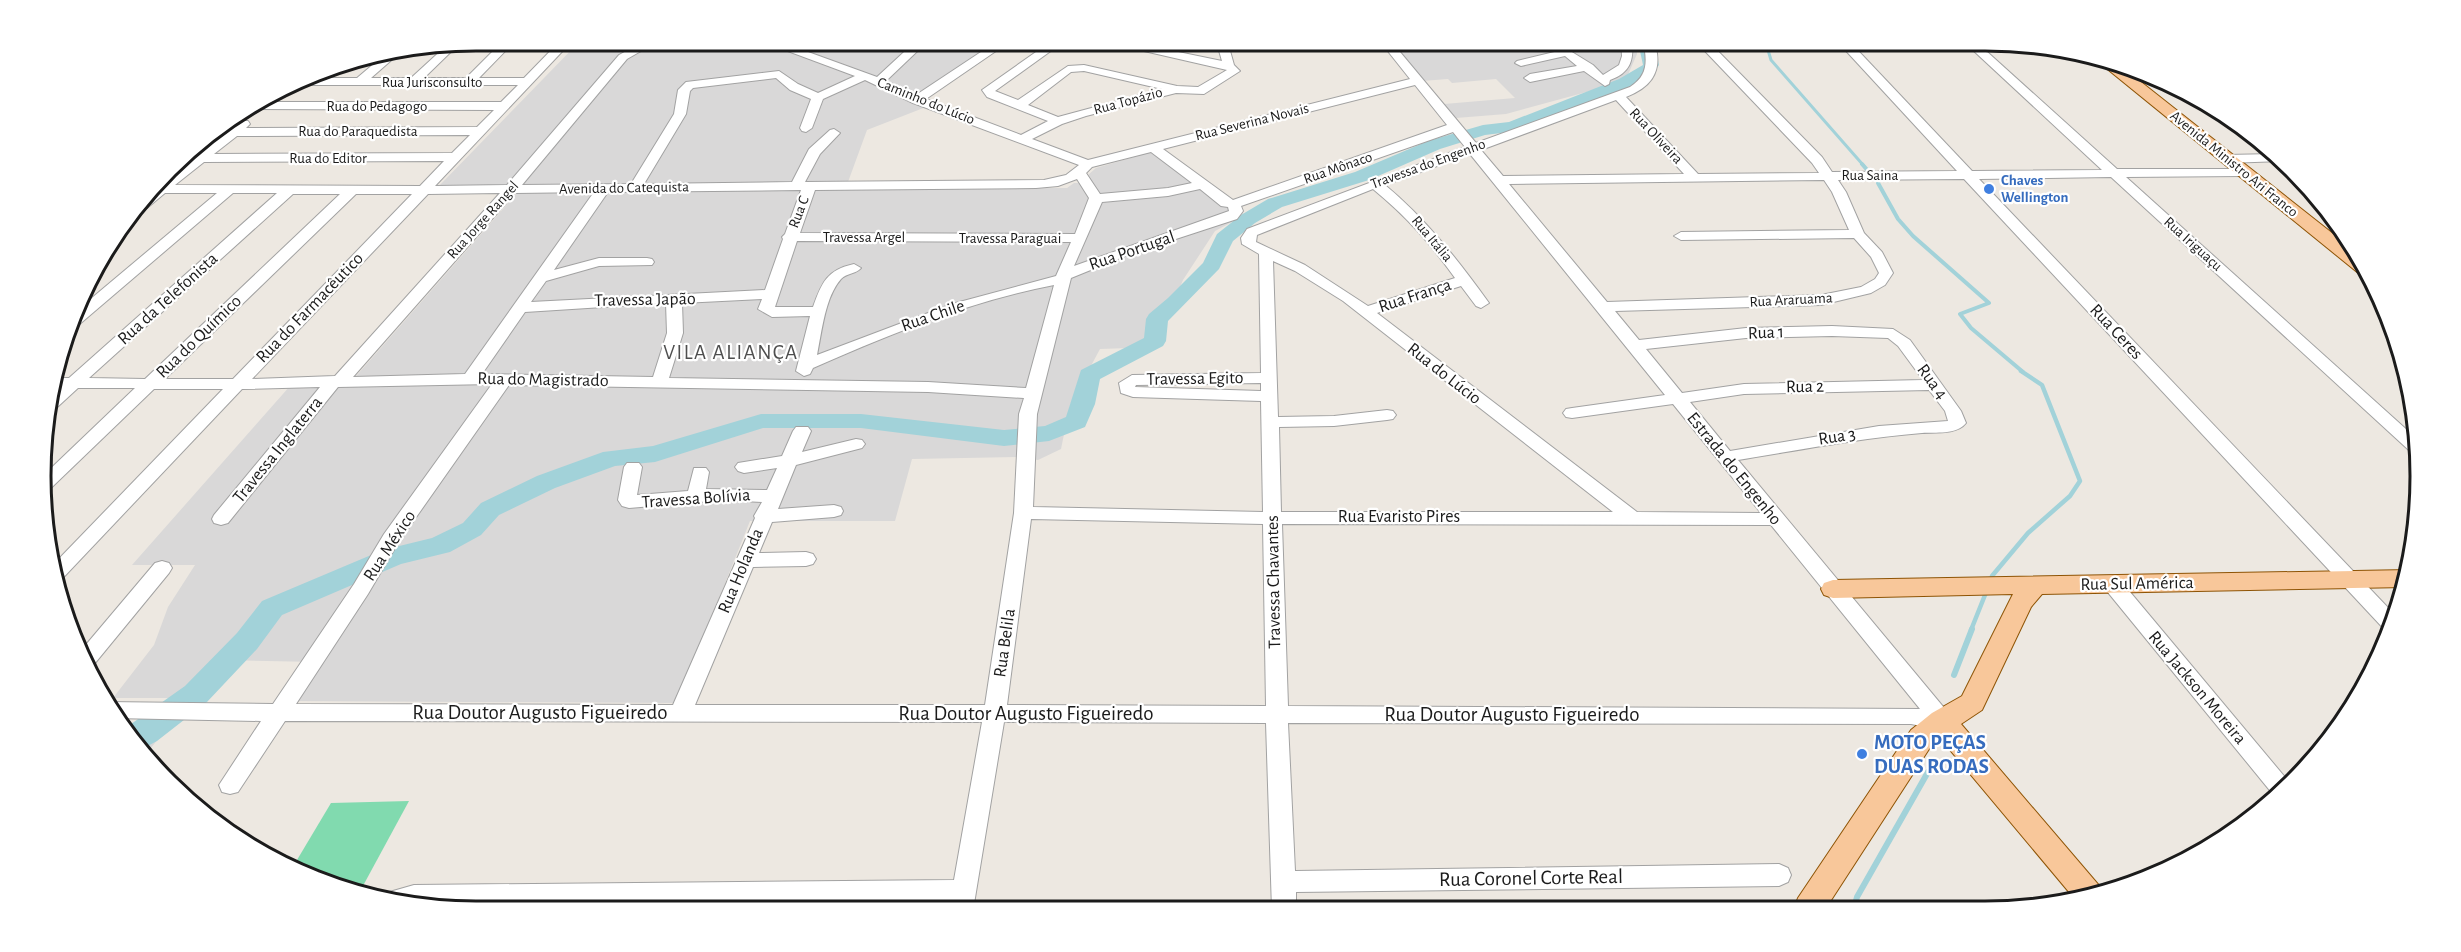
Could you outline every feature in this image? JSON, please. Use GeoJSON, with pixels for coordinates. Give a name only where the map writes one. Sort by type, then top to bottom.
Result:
{"type":"FeatureCollection","features":[{"type":"Feature","properties":{"kind":"main road","name":"Avenida Ministro Ari Franco"},"geometry":{"type":"LineString","coordinates":[[2122,74],[2347,255]]}},
{"type":"Feature","properties":{"kind":"main road","name":"Rua Sul América"},"geometry":{"type":"LineString","coordinates":[[1833,590],[2398,578]]}},
{"type":"Feature","properties":{"kind":"main road"},"geometry":{"type":"LineString","coordinates":[[1814,901],[1927,731],[1972,703],[2021,602],[2034,587]]}},
{"type":"Feature","properties":{"kind":"main road","name":"Estrada do Engenho"},"geometry":{"type":"LineString","coordinates":[[1942,721],[2085,889]]}},
{"type":"Feature","properties":{"kind":"street"},"geometry":{"type":"LineString","coordinates":[[469,82],[500,51]]}},
{"type":"Feature","properties":{"kind":"street","name":"Rua do Farmacêutico"},"geometry":{"type":"LineString","coordinates":[[61,568],[558,51]]}},
{"type":"Feature","properties":{"kind":"street","name":"Rua Jorge Rangel"},"geometry":{"type":"LineString","coordinates":[[337,381],[511,189],[623,57],[634,51]]}},
{"type":"Feature","properties":{"kind":"street","name":"Caminho do Lúcio"},"geometry":{"type":"LineString","coordinates":[[792,51],[865,76],[917,100],[1024,138],[1083,169]]}},
{"type":"Feature","properties":{"kind":"street"},"geometry":{"type":"LineString","coordinates":[[879,82],[912,51]]}},
{"type":"Feature","properties":{"kind":"street"},"geometry":{"type":"LineString","coordinates":[[917,100],[990,51]]}},
{"type":"Feature","properties":{"kind":"street"},"geometry":{"type":"LineString","coordinates":[[1044,51],[988,90],[991,94],[1018,106],[1058,121]]}},
{"type":"Feature","properties":{"kind":"street"},"geometry":{"type":"LineString","coordinates":[[1155,51],[1229,66],[1224,51]]}},
{"type":"Feature","properties":{"kind":"street","name":"Estrada do Engenho"},"geometry":{"type":"LineString","coordinates":[[1393,51],[1942,721]]}},
{"type":"Feature","properties":{"kind":"street"},"geometry":{"type":"LineString","coordinates":[[1521,63],[1559,52],[1571,53],[1604,80],[1626,65],[1627,51]]}},
{"type":"Feature","properties":{"kind":"street","name":"Travessa do Engenho"},"geometry":{"type":"LineString","coordinates":[[1249,244],[1248,238],[1252,232],[1470,145],[1637,90],[1651,69],[1653,58],[1651,51]]}},
{"type":"Feature","properties":{"kind":"street","name":"Rua Araruama"},"geometry":{"type":"LineString","coordinates":[[1602,307],[1821,300],[1866,290],[1880,282],[1886,273],[1877,255],[1858,234],[1829,176],[1805,147],[1710,51]]}},
{"type":"Feature","properties":{"kind":"street","name":"Rua Ceres"},"geometry":{"type":"LineString","coordinates":[[1850,51],[2385,618]]}},
{"type":"Feature","properties":{"kind":"street","name":"Rua Iriguaçu"},"geometry":{"type":"LineString","coordinates":[[1979,51],[2408,440]]}},
{"type":"Feature","properties":{"kind":"street"},"geometry":{"type":"LineString","coordinates":[[413,82],[445,52]]}},
{"type":"Feature","properties":{"kind":"street"},"geometry":{"type":"LineString","coordinates":[[359,82],[384,61]]}},
{"type":"Feature","properties":{"kind":"street","name":"Rua Topázio"},"geometry":{"type":"LineString","coordinates":[[1024,138],[1058,121],[1176,89],[1200,91],[1233,72],[1234,70],[1229,66]]}},
{"type":"Feature","properties":{"kind":"street"},"geometry":{"type":"LineString","coordinates":[[1530,78],[1588,67]]}},
{"type":"Feature","properties":{"kind":"street"},"geometry":{"type":"LineString","coordinates":[[1018,106],[1068,69],[1077,68],[1176,89]]}},
{"type":"Feature","properties":{"kind":"street"},"geometry":{"type":"LineString","coordinates":[[635,188],[680,114],[686,87],[776,73],[794,87],[818,97]]}},
{"type":"Feature","properties":{"kind":"street"},"geometry":{"type":"LineString","coordinates":[[806,128],[818,97],[865,76]]}},
{"type":"Feature","properties":{"kind":"street","name":"Rua Severina Novais"},"geometry":{"type":"LineString","coordinates":[[1083,169],[1153,147],[1417,81]]}},
{"type":"Feature","properties":{"kind":"street","name":"Rua Jurisconsulto"},"geometry":{"type":"LineString","coordinates":[[310,84],[528,82]]}},
{"type":"Feature","properties":{"kind":"street","name":"Rua Oliveira"},"geometry":{"type":"LineString","coordinates":[[1618,95],[1694,177]]}},
{"type":"Feature","properties":{"kind":"street"},"geometry":{"type":"LineString","coordinates":[[168,182],[273,103]]}},
{"type":"Feature","properties":{"kind":"street","name":"Rua do Pedagogo"},"geometry":{"type":"LineString","coordinates":[[269,106],[504,106]]}},
{"type":"Feature","properties":{"kind":"street","name":"Rua Mônaco"},"geometry":{"type":"LineString","coordinates":[[1227,201],[1457,129]]}},
{"type":"Feature","properties":{"kind":"street","name":"Rua do Paraquedista"},"geometry":{"type":"LineString","coordinates":[[235,132],[480,131]]}},
{"type":"Feature","properties":{"kind":"street","name":"Rua C"},"geometry":{"type":"LineString","coordinates":[[771,294],[814,152],[834,133]]}},
{"type":"Feature","properties":{"kind":"street"},"geometry":{"type":"LineString","coordinates":[[1153,147],[1202,185],[1227,201]]}},
{"type":"Feature","properties":{"kind":"street","name":"Rua do Editor"},"geometry":{"type":"LineString","coordinates":[[201,159],[455,157]]}},
{"type":"Feature","properties":{"kind":"street"},"geometry":{"type":"LineString","coordinates":[[2226,159],[2267,158]]}},
{"type":"Feature","properties":{"kind":"street"},"geometry":{"type":"LineString","coordinates":[[1034,394],[1064,277],[1096,198],[1083,169]]}},
{"type":"Feature","properties":{"kind":"street","name":"Avenida do Catequista"},"geometry":{"type":"LineString","coordinates":[[162,189],[351,191],[1051,183],[1062,182],[1083,169]]}},
{"type":"Feature","properties":{"kind":"street","name":"Rua Saina"},"geometry":{"type":"LineString","coordinates":[[1498,180],[2242,172]]}},
{"type":"Feature","properties":{"kind":"street","name":"Rua Itália"},"geometry":{"type":"LineString","coordinates":[[1375,184],[1410,213],[1433,238],[1481,303]]}},
{"type":"Feature","properties":{"kind":"street"},"geometry":{"type":"LineString","coordinates":[[1096,198],[1168,192],[1202,185]]}},
{"type":"Feature","properties":{"kind":"street"},"geometry":{"type":"LineString","coordinates":[[470,379],[604,188]]}},
{"type":"Feature","properties":{"kind":"street"},"geometry":{"type":"LineString","coordinates":[[83,313],[229,190]]}},
{"type":"Feature","properties":{"kind":"street","name":"Rua da Telefonista"},"geometry":{"type":"LineString","coordinates":[[58,397],[290,190]]}},
{"type":"Feature","properties":{"kind":"street","name":"Rua do Químico"},"geometry":{"type":"LineString","coordinates":[[51,478],[351,191]]}},
{"type":"Feature","properties":{"kind":"street","name":"Rua Portugal"},"geometry":{"type":"LineString","coordinates":[[1064,277],[1125,251],[1232,216],[1236,211],[1227,201]]}},
{"type":"Feature","properties":{"kind":"street"},"geometry":{"type":"LineString","coordinates":[[1681,236],[1858,234]]}},
{"type":"Feature","properties":{"kind":"street","name":"Travessa Argel"},"geometry":{"type":"LineString","coordinates":[[789,237],[939,238]]}},
{"type":"Feature","properties":{"kind":"street","name":"Travessa Paraguai"},"geometry":{"type":"LineString","coordinates":[[939,238],[1080,238]]}},
{"type":"Feature","properties":{"kind":"street","name":"Rua do Lúcio"},"geometry":{"type":"LineString","coordinates":[[1249,244],[1300,268],[1333,288],[1631,517]]}},
{"type":"Feature","properties":{"kind":"street","name":"Travessa Chavantes"},"geometry":{"type":"LineString","coordinates":[[1266,253],[1284,901]]}},
{"type":"Feature","properties":{"kind":"street"},"geometry":{"type":"LineString","coordinates":[[540,278],[599,262],[647,262]]}},
{"type":"Feature","properties":{"kind":"street"},"geometry":{"type":"LineString","coordinates":[[800,385],[820,311],[834,278],[854,268]]}},
{"type":"Feature","properties":{"kind":"street"},"geometry":{"type":"LineString","coordinates":[[1267,279],[1300,268]]}},
{"type":"Feature","properties":{"kind":"street","name":"Rua Chile"},"geometry":{"type":"LineString","coordinates":[[806,365],[862,340],[952,309],[1064,277]]}},
{"type":"Feature","properties":{"kind":"street","name":"Rua França"},"geometry":{"type":"LineString","coordinates":[[1365,312],[1465,280]]}},
{"type":"Feature","properties":{"kind":"street"},"geometry":{"type":"LineString","coordinates":[[771,294],[765,309],[768,311],[820,311]]}},
{"type":"Feature","properties":{"kind":"street","name":"Travessa Japão"},"geometry":{"type":"LineString","coordinates":[[519,308],[610,300],[674,300],[771,294]]}},
{"type":"Feature","properties":{"kind":"street"},"geometry":{"type":"LineString","coordinates":[[659,383],[675,333],[674,300]]}},
{"type":"Feature","properties":{"kind":"street","name":"Rua 1"},"geometry":{"type":"LineString","coordinates":[[1634,345],[1746,333],[1875,332],[1899,337]]}},
{"type":"Feature","properties":{"kind":"street","name":"Rua 4"},"geometry":{"type":"LineString","coordinates":[[1899,337],[1957,420],[1957,423],[1949,426]]}},
{"type":"Feature","properties":{"kind":"street","name":"Rua do Magistrado"},"geometry":{"type":"LineString","coordinates":[[61,383],[238,384],[470,379],[928,387],[1034,394]]}},
{"type":"Feature","properties":{"kind":"street","name":"Travessa Egito"},"geometry":{"type":"LineString","coordinates":[[1132,380],[1270,387],[1133,393],[1128,389],[1127,383],[1132,380]]}},
{"type":"Feature","properties":{"kind":"street","name":"Travessa Inglaterra"},"geometry":{"type":"LineString","coordinates":[[221,519],[337,381]]}},
{"type":"Feature","properties":{"kind":"street","name":"Rua México"},"geometry":{"type":"LineString","coordinates":[[230,785],[361,590],[391,540],[503,381]]}},
{"type":"Feature","properties":{"kind":"street","name":"Rua 2"},"geometry":{"type":"LineString","coordinates":[[1572,413],[1744,389],[1934,386]]}},
{"type":"Feature","properties":{"kind":"street","name":"Rua Belila"},"geometry":{"type":"LineString","coordinates":[[963,901],[995,713],[1023,513],[1028,414],[1034,394]]}},
{"type":"Feature","properties":{"kind":"street"},"geometry":{"type":"LineString","coordinates":[[1270,422],[1334,421],[1387,414]]}},
{"type":"Feature","properties":{"kind":"street","name":"Rua 3"},"geometry":{"type":"LineString","coordinates":[[1725,457],[1870,432],[1949,426]]}},
{"type":"Feature","properties":{"kind":"street","name":"Rua Holanda"},"geometry":{"type":"LineString","coordinates":[[681,711],[763,516],[802,431]]}},
{"type":"Feature","properties":{"kind":"street"},"geometry":{"type":"LineString","coordinates":[[744,466],[789,461],[856,444]]}},
{"type":"Feature","properties":{"kind":"street","name":"Travessa Bolívia"},"geometry":{"type":"LineString","coordinates":[[633,467],[627,495],[628,502],[723,494],[772,496]]}},
{"type":"Feature","properties":{"kind":"street"},"geometry":{"type":"LineString","coordinates":[[696,496],[700,472]]}},
{"type":"Feature","properties":{"kind":"street"},"geometry":{"type":"LineString","coordinates":[[763,516],[834,511]]}},
{"type":"Feature","properties":{"kind":"street","name":"Rua Evaristo Pires"},"geometry":{"type":"LineString","coordinates":[[1023,513],[1273,518],[1775,519]]}},
{"type":"Feature","properties":{"kind":"street"},"geometry":{"type":"LineString","coordinates":[[745,560],[806,559]]}},
{"type":"Feature","properties":{"kind":"street"},"geometry":{"type":"LineString","coordinates":[[90,654],[162,568]]}},
{"type":"Feature","properties":{"kind":"street","name":"Rua Jackson Moreira"},"geometry":{"type":"LineString","coordinates":[[2113,585],[2278,785]]}},
{"type":"Feature","properties":{"kind":"street","name":"Rua Doutor Augusto Figueiredo"},"geometry":{"type":"LineString","coordinates":[[121,709],[201,712],[681,711],[1911,716],[1942,721]]}},
{"type":"Feature","properties":{"kind":"street","name":"Rua Coronel Corte Real"},"geometry":{"type":"LineString","coordinates":[[1283,882],[1779,875]]}},
{"type":"Feature","properties":{"kind":"street"},"geometry":{"type":"LineString","coordinates":[[414,896],[963,901]]}},
{"type":"Feature","properties":{"kind":"shaded area"},"geometry":{"type":"Polygon","coordinates":[[[570,51],[989,51],[969,66],[909,99],[926,107],[867,130],[848,182],[438,187],[570,51]]]}},
{"type":"Feature","properties":{"kind":"shaded area"},"geometry":{"type":"Polygon","coordinates":[[[1399,51],[1637,51],[1627,77],[1605,87],[1506,114],[1456,118],[1444,104],[1515,98],[1496,79],[1452,83],[1448,79],[1422,81],[1399,51]]]}},
{"type":"Feature","properties":{"kind":"shaded area"},"geometry":{"type":"Polygon","coordinates":[[[1158,150],[1245,215],[1215,231],[1183,280],[1160,335],[1129,348],[1100,349],[1070,405],[1061,449],[1038,460],[1016,457],[912,459],[895,521],[750,521],[677,703],[294,701],[317,662],[224,660],[181,698],[114,697],[154,645],[168,607],[195,565],[132,565],[290,386],[350,383],[518,192],[1067,188],[1074,183],[1086,183],[1089,174],[1096,168],[1158,150]]]}},
{"type":"Feature","properties":{"kind":"shaded area"},"geometry":{"type":"Polygon","coordinates":[[[131,723],[170,724],[150,749],[131,723]]]}},
{"type":"Feature","properties":{"kind":"green space"},"geometry":{"type":"Polygon","coordinates":[[[409,801],[363,886],[296,861],[331,803],[409,801]]]}},
{"type":"Feature","properties":{"kind":"waterway"},"geometry":{"type":"LineString","coordinates":[[139,736],[196,694],[247,641],[272,608],[393,557],[440,545],[472,529],[490,509],[546,482],[612,458],[655,454],[761,421],[861,421],[1004,438],[1049,433],[1076,422],[1083,404],[1089,375],[1155,341],[1157,319],[1176,303],[1212,265],[1224,238],[1248,219],[1275,203],[1362,176],[1434,145],[1483,130],[1512,127],[1625,83],[1646,72],[1651,65],[1648,51]]}},
{"type":"Feature","properties":{"kind":"waterway"},"geometry":{"type":"LineString","coordinates":[[1768,51],[1771,60],[1864,166]]}},
{"type":"Feature","properties":{"kind":"waterway"},"geometry":{"type":"LineString","coordinates":[[1862,164],[1869,172]]}},
{"type":"Feature","properties":{"kind":"waterway"},"geometry":{"type":"LineString","coordinates":[[1878,183],[1898,219],[1913,236],[1989,303],[1960,314],[1971,328],[2023,372]]}},
{"type":"Feature","properties":{"kind":"waterway"},"geometry":{"type":"LineString","coordinates":[[1990,583],[1992,576],[2028,533],[2070,496],[2080,481],[2042,385],[2021,371]]}},
{"type":"Feature","properties":{"kind":"waterway"},"geometry":{"type":"LineString","coordinates":[[1971,630],[1987,590]]}},
{"type":"Feature","properties":{"kind":"waterway"},"geometry":{"type":"LineString","coordinates":[[1954,675],[1972,629]]}},
{"type":"Feature","properties":{"kind":"waterway"},"geometry":{"type":"LineString","coordinates":[[1856,901],[1928,772]]}},
{"type":"Feature","properties":{"kind":"place","name":"Chaves Wellington"},"geometry":{"type":"Point","coordinates":[1989,189]}},
{"type":"Feature","properties":{"kind":"place","name":"MOTO PEÇAS DUAS RODAS"},"geometry":{"type":"Point","coordinates":[1862,754]}},
{"type":"Feature","properties":{"kind":"district","name":"VILA ALIANÇA"},"geometry":{"type":"Point","coordinates":[731,352]}}]}
